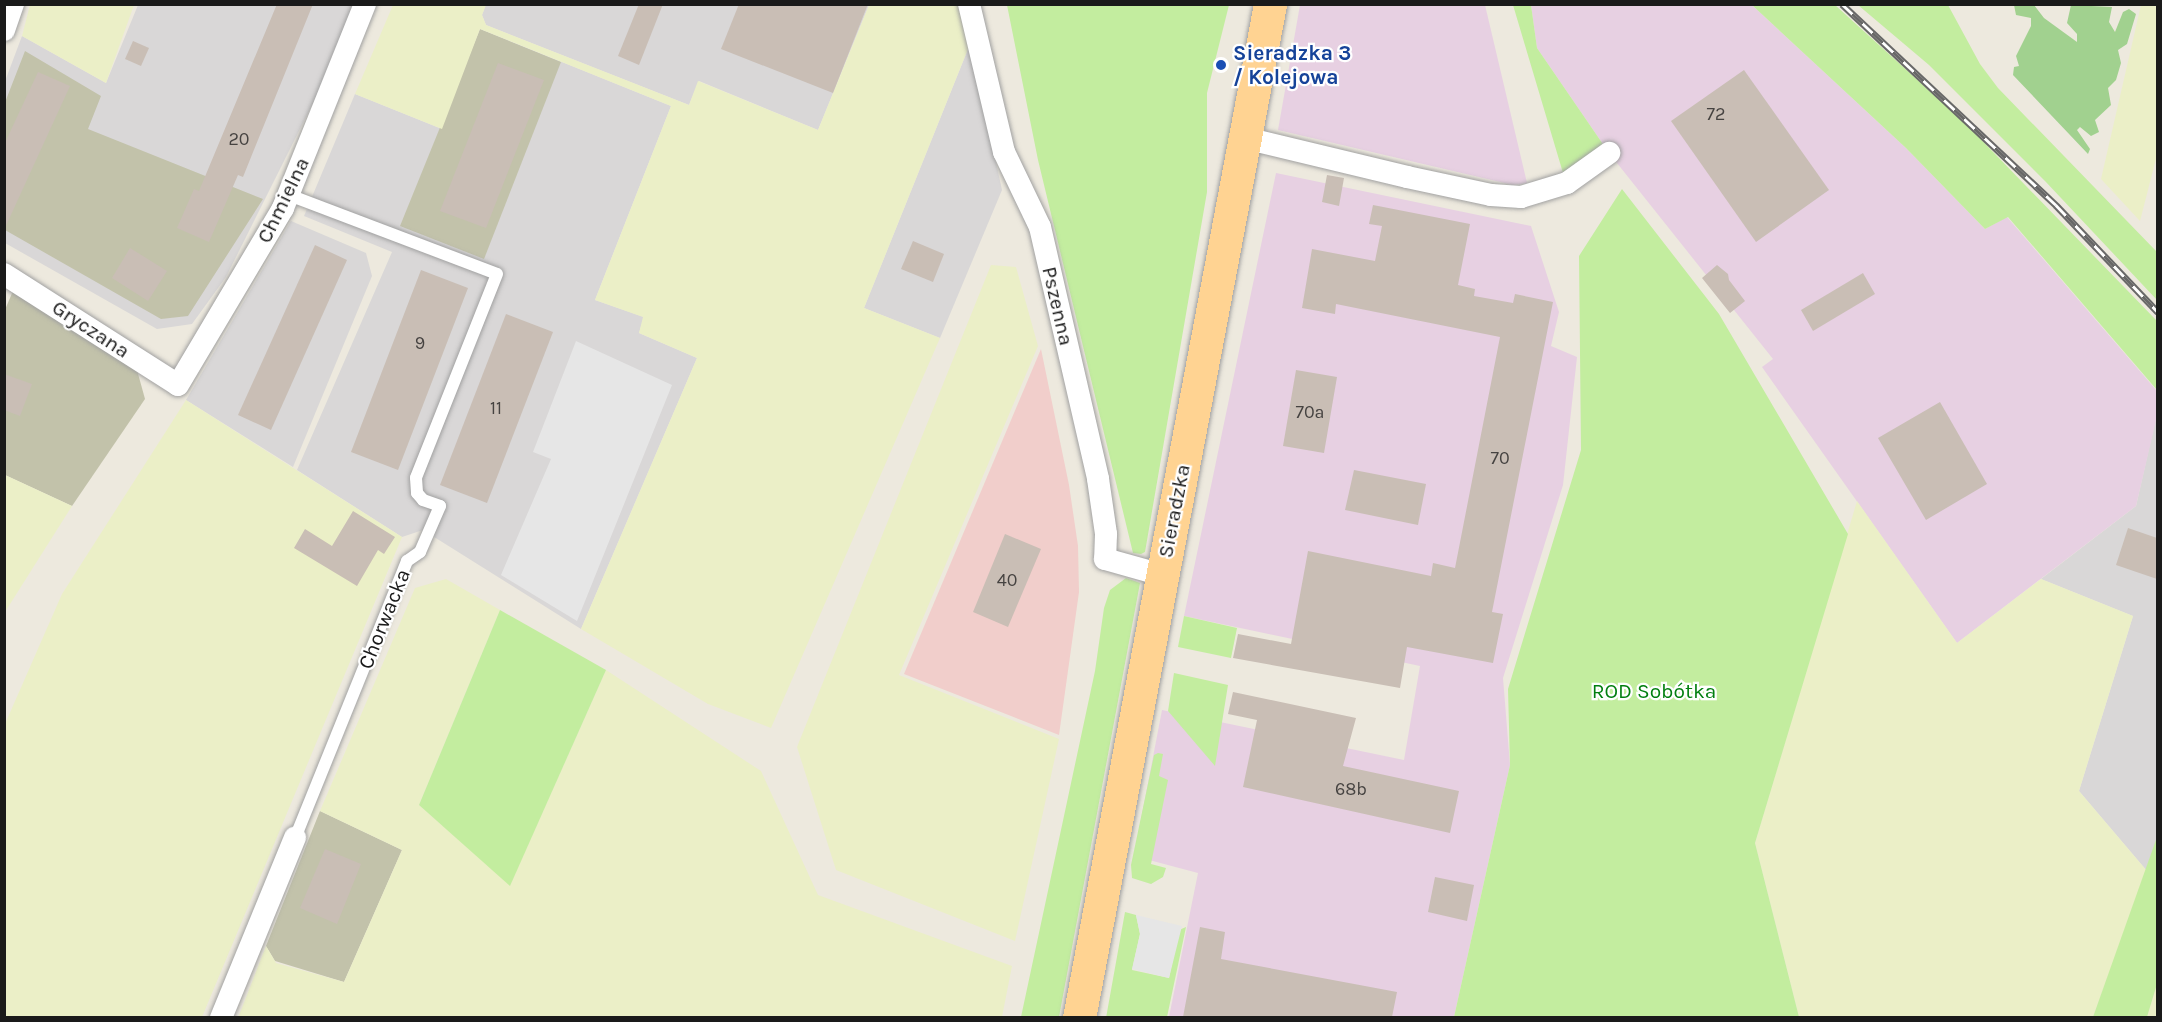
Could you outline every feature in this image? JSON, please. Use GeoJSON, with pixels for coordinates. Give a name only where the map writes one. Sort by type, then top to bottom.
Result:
{"type":"FeatureCollection","features":[{"type":"Feature","properties":{"kind":"main road","name":"Sieradzka"},"geometry":{"type":"LineString","coordinates":[[1079,1017],[1270,4]]}},
{"type":"Feature","properties":{"kind":"street"},"geometry":{"type":"LineString","coordinates":[[4,30],[13,4]]}},
{"type":"Feature","properties":{"kind":"street","name":"Chmielna"},"geometry":{"type":"LineString","coordinates":[[178,385],[289,195],[365,4]]}},
{"type":"Feature","properties":{"kind":"street","name":"Pszenna"},"geometry":{"type":"LineString","coordinates":[[969,4],[1004,152],[1040,226],[1098,479],[1106,534],[1105,559],[1162,575]]}},
{"type":"Feature","properties":{"kind":"street"},"geometry":{"type":"LineString","coordinates":[[1245,138],[1491,195],[1521,197],[1567,183],[1609,153]]}},
{"type":"Feature","properties":{"kind":"street","name":"Gryczana"},"geometry":{"type":"LineString","coordinates":[[4,274],[178,385]]}},
{"type":"Feature","properties":{"kind":"street","name":"Chorwacka"},"geometry":{"type":"LineString","coordinates":[[221,1017],[295,838]]}},
{"type":"Feature","properties":{"kind":"lane","name":"Chorwacka"},"geometry":{"type":"LineString","coordinates":[[289,195],[497,274],[416,478],[417,492],[440,506],[420,552],[407,561],[295,838]]}},
{"type":"Feature","properties":{"kind":"shaded area"},"geometry":{"type":"Polygon","coordinates":[[[486,4],[869,5],[818,130],[699,81],[689,105],[486,25],[482,15],[486,4]]]}},
{"type":"Feature","properties":{"kind":"shaded area"},"geometry":{"type":"Polygon","coordinates":[[[30,5],[134,5],[106,83],[22,36],[30,5]]]}},
{"type":"Feature","properties":{"kind":"shaded area"},"geometry":{"type":"Polygon","coordinates":[[[138,5],[362,5],[226,277],[192,324],[157,329],[5,243],[4,84],[22,36],[106,83],[138,5]]]}},
{"type":"Feature","properties":{"kind":"shaded area"},"geometry":{"type":"Polygon","coordinates":[[[393,5],[486,5],[482,15],[486,25],[689,105],[698,81],[818,130],[869,5],[958,5],[970,44],[864,308],[940,338],[771,728],[708,704],[581,629],[697,358],[639,333],[643,317],[595,300],[671,106],[480,29],[442,129],[355,94],[393,5]]]}},
{"type":"Feature","properties":{"kind":"shaded area"},"geometry":{"type":"Polygon","coordinates":[[[1300,5],[1485,5],[1527,183],[1513,185],[1278,130],[1300,5]]]}},
{"type":"Feature","properties":{"kind":"shaded area"},"geometry":{"type":"Polygon","coordinates":[[[1531,5],[1752,5],[1906,148],[1985,229],[2007,217],[2157,391],[2157,416],[2136,506],[1957,643],[1762,367],[1773,359],[1609,153],[1537,48],[1531,5]]]}},
{"type":"Feature","properties":{"kind":"shaded area"},"geometry":{"type":"Polygon","coordinates":[[[2141,5],[2157,5],[2158,151],[2140,221],[2101,179],[2141,5]]]}},
{"type":"Feature","properties":{"kind":"shaded area"},"geometry":{"type":"Polygon","coordinates":[[[480,29],[671,106],[595,300],[644,317],[639,333],[697,358],[581,629],[423,530],[402,537],[297,470],[392,252],[304,216],[355,94],[442,129],[480,29]]]}},
{"type":"Feature","properties":{"kind":"shaded area"},"geometry":{"type":"Polygon","coordinates":[[[480,29],[561,62],[484,259],[400,226],[480,29]]]}},
{"type":"Feature","properties":{"kind":"shaded area"},"geometry":{"type":"Polygon","coordinates":[[[970,44],[1002,190],[940,338],[864,308],[970,44]]]}},
{"type":"Feature","properties":{"kind":"shaded area"},"geometry":{"type":"Polygon","coordinates":[[[25,51],[101,96],[88,129],[263,199],[188,316],[161,319],[5,230],[4,105],[25,51]]]}},
{"type":"Feature","properties":{"kind":"shaded area"},"geometry":{"type":"Polygon","coordinates":[[[1276,173],[1531,226],[1559,312],[1551,346],[1577,357],[1563,485],[1503,678],[1510,765],[1454,1017],[1169,1017],[1198,873],[1134,856],[1162,710],[1404,760],[1420,666],[1184,616],[1276,173]]]}},
{"type":"Feature","properties":{"kind":"shaded area"},"geometry":{"type":"Polygon","coordinates":[[[291,221],[366,253],[372,276],[293,467],[186,400],[291,221]]]}},
{"type":"Feature","properties":{"kind":"shaded area"},"geometry":{"type":"Polygon","coordinates":[[[991,265],[1016,267],[1038,346],[899,675],[1059,739],[1015,941],[836,870],[797,747],[991,265]]]}},
{"type":"Feature","properties":{"kind":"shaded area"},"geometry":{"type":"Polygon","coordinates":[[[13,291],[137,370],[145,399],[72,506],[5,475],[4,312],[13,291]]]}},
{"type":"Feature","properties":{"kind":"shaded area"},"geometry":{"type":"Polygon","coordinates":[[[576,341],[672,385],[577,621],[501,575],[551,459],[533,452],[576,341]]]}},
{"type":"Feature","properties":{"kind":"shaded area"},"geometry":{"type":"Polygon","coordinates":[[[1041,349],[1069,485],[1078,546],[1079,592],[1059,735],[904,674],[1041,349]]]}},
{"type":"Feature","properties":{"kind":"shaded area"},"geometry":{"type":"Polygon","coordinates":[[[186,400],[402,537],[202,1017],[5,1018],[5,724],[62,594],[186,400]]]}},
{"type":"Feature","properties":{"kind":"shaded area"},"geometry":{"type":"Polygon","coordinates":[[[2157,413],[2158,837],[2147,871],[2079,791],[2133,616],[2041,579],[2136,506],[2157,413]]]}},
{"type":"Feature","properties":{"kind":"shaded area"},"geometry":{"type":"Polygon","coordinates":[[[5,475],[72,506],[5,612],[5,475]]]}},
{"type":"Feature","properties":{"kind":"shaded area"},"geometry":{"type":"Polygon","coordinates":[[[1857,501],[1957,643],[2041,579],[2133,616],[2079,791],[2147,871],[2093,1017],[1799,1017],[1755,843],[1857,501]]]}},
{"type":"Feature","properties":{"kind":"shaded area"},"geometry":{"type":"Polygon","coordinates":[[[446,579],[500,610],[419,805],[510,885],[606,670],[761,771],[818,895],[1012,966],[1002,1017],[238,1018],[266,946],[276,963],[344,982],[402,850],[320,811],[415,588],[446,579]]]}},
{"type":"Feature","properties":{"kind":"shaded area"},"geometry":{"type":"Polygon","coordinates":[[[320,811],[402,850],[344,982],[275,961],[266,946],[320,811]]]}},
{"type":"Feature","properties":{"kind":"shaded area"},"geometry":{"type":"Polygon","coordinates":[[[1136,915],[1182,926],[1169,978],[1132,969],[1140,934],[1136,915]]]}},
{"type":"Feature","properties":{"kind":"shaded area"},"geometry":{"type":"Polygon","coordinates":[[[2157,984],[2157,1017],[2147,1017],[2157,984]]]}},
{"type":"Feature","properties":{"kind":"green space"},"geometry":{"type":"Polygon","coordinates":[[[1007,5],[1229,5],[1207,93],[1207,192],[1145,552],[1141,554],[1133,553],[1038,160],[1007,5]]]}},
{"type":"Feature","properties":{"kind":"green space"},"geometry":{"type":"Polygon","coordinates":[[[1513,5],[1531,5],[1537,48],[1609,153],[1566,183],[1513,5]]]}},
{"type":"Feature","properties":{"kind":"green space"},"geometry":{"type":"Polygon","coordinates":[[[1752,5],[1835,5],[1966,124],[2157,321],[2157,390],[2008,217],[1985,229],[1906,148],[1752,5]]]}},
{"type":"Feature","properties":{"kind":"green space"},"geometry":{"type":"Polygon","coordinates":[[[1858,5],[1948,5],[1980,64],[1998,88],[2157,252],[2157,300],[2045,181],[1929,65],[1858,5]]]}},
{"type":"Feature","properties":{"kind":"green space"},"geometry":{"type":"Polygon","coordinates":[[[2014,5],[2034,5],[2044,18],[2077,42],[2077,34],[2067,23],[2071,5],[2112,7],[2109,22],[2115,32],[2123,12],[2129,9],[2136,14],[2127,44],[2118,50],[2121,63],[2116,80],[2108,88],[2111,105],[2095,120],[2099,132],[2091,136],[2080,127],[2077,130],[2090,149],[2088,154],[2013,75],[2014,67],[2019,66],[2016,56],[2031,26],[2031,18],[2016,15],[2014,5]]]}},
{"type":"Feature","properties":{"kind":"green space","name":"ROD Sobótka"},"geometry":{"type":"Polygon","coordinates":[[[1622,189],[1719,314],[1848,534],[1755,843],[1799,1017],[1454,1017],[1510,765],[1508,689],[1581,450],[1579,256],[1622,189]]]}},
{"type":"Feature","properties":{"kind":"green space"},"geometry":{"type":"Polygon","coordinates":[[[1126,578],[1140,583],[1059,1017],[1021,1017],[1095,671],[1104,608],[1110,590],[1126,578]]]}},
{"type":"Feature","properties":{"kind":"green space"},"geometry":{"type":"Polygon","coordinates":[[[500,610],[606,670],[510,886],[419,805],[500,610]]]}},
{"type":"Feature","properties":{"kind":"green space"},"geometry":{"type":"Polygon","coordinates":[[[1184,616],[1237,628],[1231,658],[1178,647],[1184,616]]]}},
{"type":"Feature","properties":{"kind":"green space"},"geometry":{"type":"Polygon","coordinates":[[[1174,673],[1228,685],[1215,766],[1168,711],[1174,673]]]}},
{"type":"Feature","properties":{"kind":"green space"},"geometry":{"type":"Polygon","coordinates":[[[1163,754],[1159,776],[1168,780],[1151,864],[1166,868],[1163,877],[1151,884],[1132,878],[1131,865],[1154,755],[1163,754]]]}},
{"type":"Feature","properties":{"kind":"green space"},"geometry":{"type":"Polygon","coordinates":[[[2157,837],[2157,984],[2147,1017],[2093,1017],[2157,837]]]}},
{"type":"Feature","properties":{"kind":"green space"},"geometry":{"type":"Polygon","coordinates":[[[1125,912],[1136,915],[1140,934],[1132,970],[1169,978],[1179,930],[1186,927],[1167,1017],[1106,1018],[1125,912]]]}},
{"type":"Feature","properties":{"kind":"building"},"geometry":{"type":"Polygon","coordinates":[[[277,4],[313,4],[243,177],[238,175],[209,242],[177,228],[194,189],[199,191],[277,4]]]}},
{"type":"Feature","properties":{"kind":"building"},"geometry":{"type":"Polygon","coordinates":[[[639,4],[663,4],[639,65],[618,56],[639,4]]]}},
{"type":"Feature","properties":{"kind":"building"},"geometry":{"type":"Polygon","coordinates":[[[739,4],[868,4],[833,93],[721,49],[739,4]]]}},
{"type":"Feature","properties":{"kind":"building"},"geometry":{"type":"Polygon","coordinates":[[[133,41],[149,48],[141,66],[125,59],[133,41]]]}},
{"type":"Feature","properties":{"kind":"building"},"geometry":{"type":"Polygon","coordinates":[[[498,63],[544,80],[486,228],[440,211],[498,63]]]}},
{"type":"Feature","properties":{"kind":"building"},"geometry":{"type":"Polygon","coordinates":[[[1744,70],[1829,190],[1756,242],[1671,121],[1744,70]]]}},
{"type":"Feature","properties":{"kind":"building"},"geometry":{"type":"Polygon","coordinates":[[[38,72],[70,86],[4,230],[4,145],[38,72]]]}},
{"type":"Feature","properties":{"kind":"building"},"geometry":{"type":"Polygon","coordinates":[[[1327,175],[1344,178],[1339,206],[1322,202],[1327,175]]]}},
{"type":"Feature","properties":{"kind":"building"},"geometry":{"type":"Polygon","coordinates":[[[1373,205],[1470,224],[1458,285],[1475,289],[1474,296],[1513,303],[1515,294],[1553,302],[1492,612],[1503,614],[1493,663],[1407,647],[1400,688],[1233,658],[1238,634],[1291,644],[1308,551],[1431,576],[1433,563],[1455,568],[1500,337],[1336,304],[1335,314],[1302,308],[1312,249],[1375,261],[1382,226],[1369,224],[1373,205]]]}},
{"type":"Feature","properties":{"kind":"building"},"geometry":{"type":"Polygon","coordinates":[[[913,241],[944,254],[933,282],[901,269],[913,241]]]}},
{"type":"Feature","properties":{"kind":"building"},"geometry":{"type":"Polygon","coordinates":[[[315,245],[347,260],[271,430],[238,415],[315,245]]]}},
{"type":"Feature","properties":{"kind":"building"},"geometry":{"type":"Polygon","coordinates":[[[130,248],[167,271],[148,301],[112,278],[130,248]]]}},
{"type":"Feature","properties":{"kind":"building"},"geometry":{"type":"Polygon","coordinates":[[[1717,265],[1728,274],[1729,280],[1745,301],[1730,313],[1702,278],[1717,265]]]}},
{"type":"Feature","properties":{"kind":"building"},"geometry":{"type":"Polygon","coordinates":[[[421,270],[468,288],[398,470],[351,452],[421,270]]]}},
{"type":"Feature","properties":{"kind":"building"},"geometry":{"type":"Polygon","coordinates":[[[1863,273],[1875,294],[1813,331],[1801,310],[1863,273]]]}},
{"type":"Feature","properties":{"kind":"building"},"geometry":{"type":"Polygon","coordinates":[[[506,314],[553,332],[487,503],[440,485],[506,314]]]}},
{"type":"Feature","properties":{"kind":"building"},"geometry":{"type":"Polygon","coordinates":[[[1296,370],[1337,377],[1324,453],[1283,446],[1296,370]]]}},
{"type":"Feature","properties":{"kind":"building"},"geometry":{"type":"Polygon","coordinates":[[[4,374],[32,384],[20,416],[4,410],[4,374]]]}},
{"type":"Feature","properties":{"kind":"building"},"geometry":{"type":"Polygon","coordinates":[[[1940,402],[1987,484],[1926,520],[1878,438],[1940,402]]]}},
{"type":"Feature","properties":{"kind":"building"},"geometry":{"type":"Polygon","coordinates":[[[1354,470],[1426,484],[1418,525],[1345,510],[1354,470]]]}},
{"type":"Feature","properties":{"kind":"building"},"geometry":{"type":"Polygon","coordinates":[[[353,511],[395,537],[384,554],[378,550],[357,586],[294,548],[305,529],[332,546],[353,511]]]}},
{"type":"Feature","properties":{"kind":"building"},"geometry":{"type":"Polygon","coordinates":[[[2128,528],[2157,538],[2157,579],[2116,565],[2128,528]]]}},
{"type":"Feature","properties":{"kind":"building"},"geometry":{"type":"Polygon","coordinates":[[[1005,534],[1041,549],[1008,627],[973,612],[1005,534]]]}},
{"type":"Feature","properties":{"kind":"building"},"geometry":{"type":"Polygon","coordinates":[[[1233,692],[1356,718],[1343,766],[1459,791],[1450,833],[1243,787],[1257,720],[1228,714],[1233,692]]]}},
{"type":"Feature","properties":{"kind":"building"},"geometry":{"type":"Polygon","coordinates":[[[325,849],[361,864],[337,924],[300,908],[325,849]]]}},
{"type":"Feature","properties":{"kind":"building"},"geometry":{"type":"Polygon","coordinates":[[[1435,877],[1474,885],[1467,921],[1428,912],[1435,877]]]}},
{"type":"Feature","properties":{"kind":"building"},"geometry":{"type":"Polygon","coordinates":[[[1200,927],[1225,932],[1221,959],[1397,992],[1392,1017],[1183,1017],[1200,927]]]}},
{"type":"Feature","properties":{"kind":"railway"},"geometry":{"type":"LineString","coordinates":[[1842,4],[2056,205],[2158,312]]}},
{"type":"Feature","properties":{"kind":"place","name":"Sieradzka 3 / Kolejowa"},"geometry":{"type":"Point","coordinates":[1221,65]}}]}
